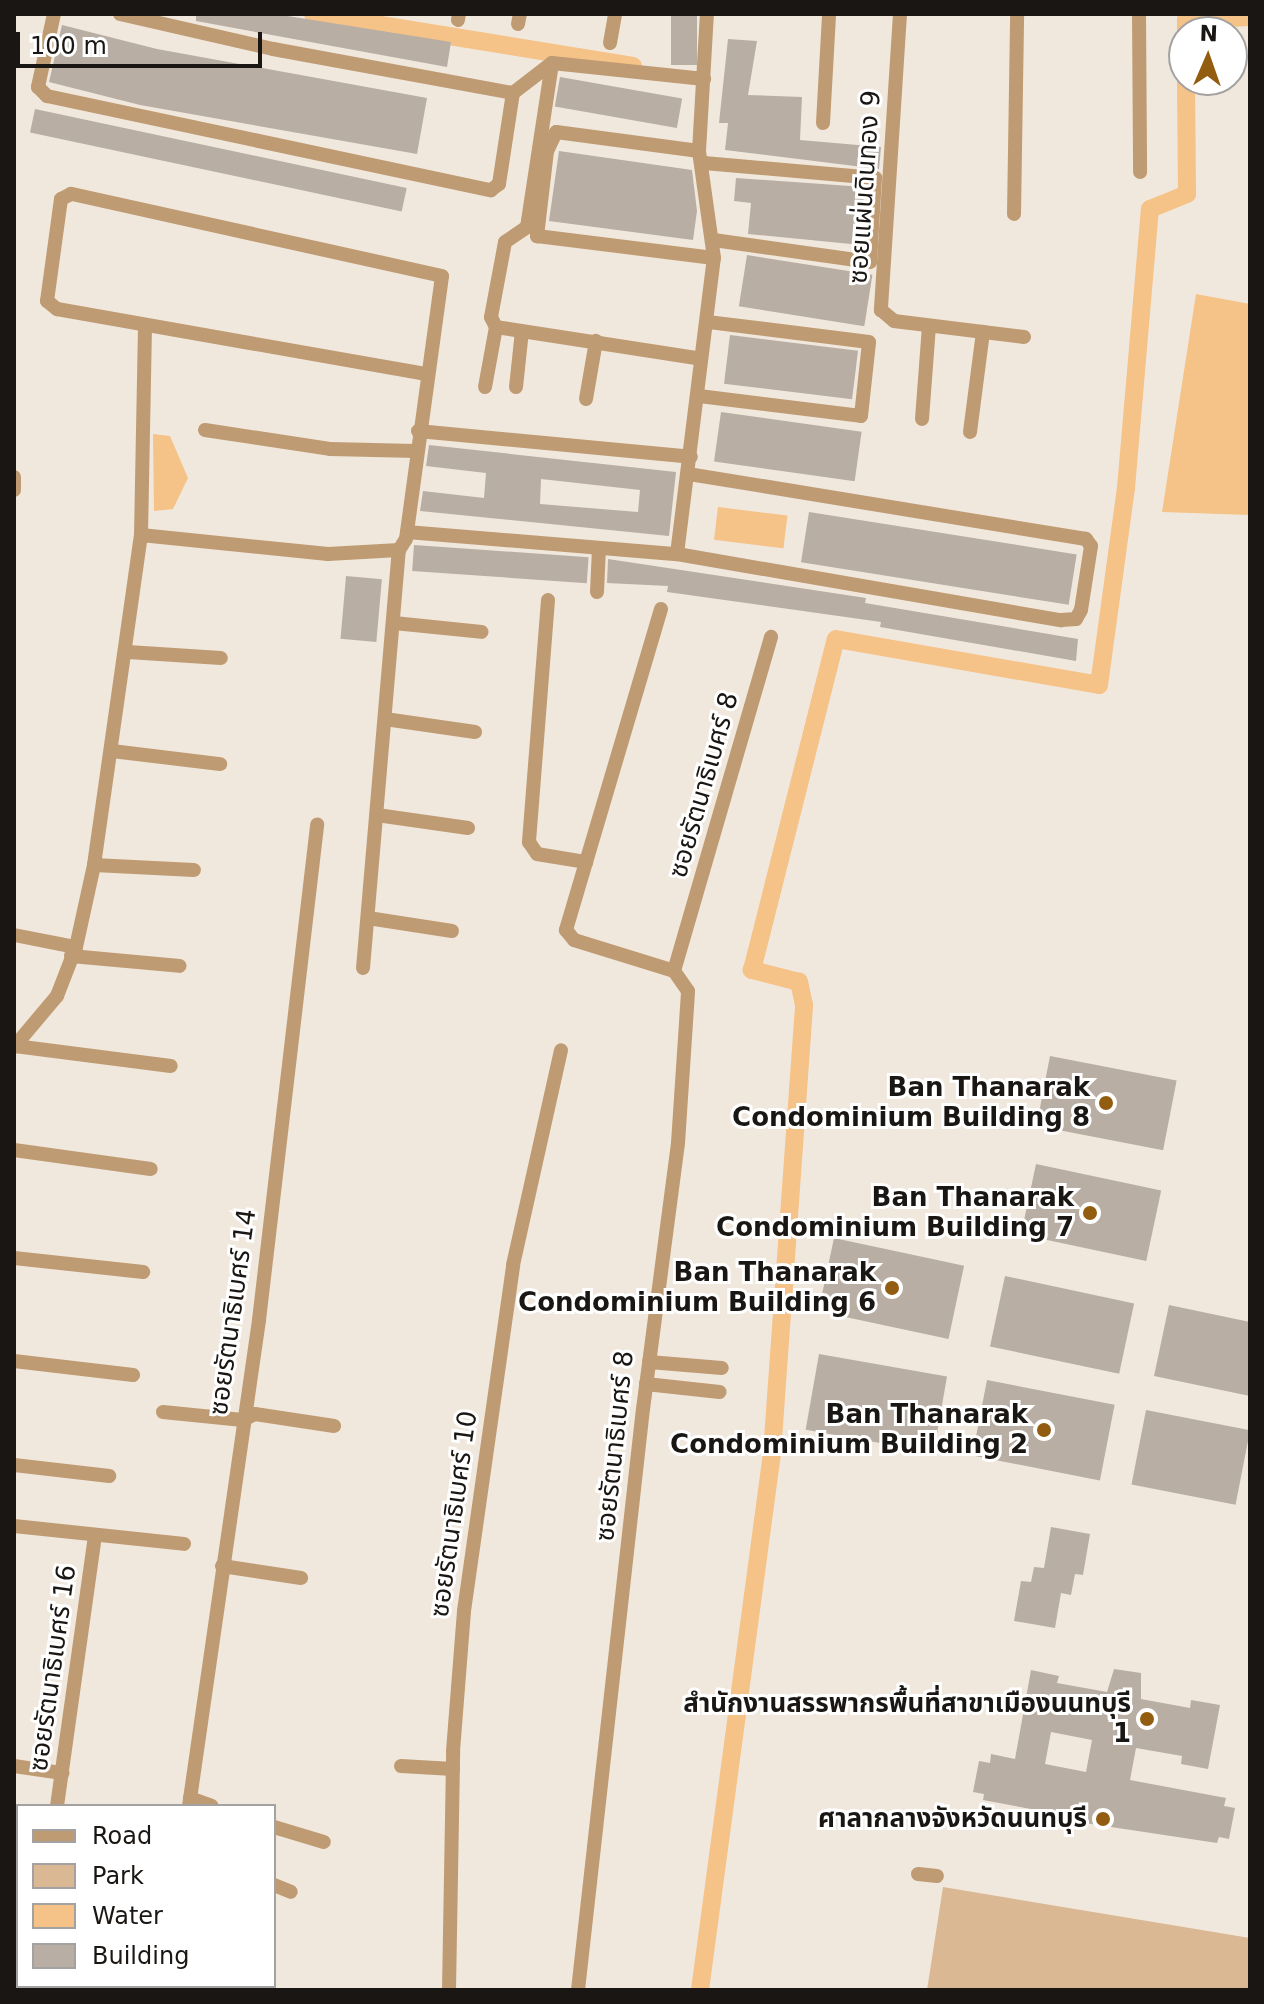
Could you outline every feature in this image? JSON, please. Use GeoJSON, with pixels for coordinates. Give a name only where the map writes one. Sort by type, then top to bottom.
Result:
{"type":"FeatureCollection","features":[{"type":"Feature","properties":{"kind":"street"},"geometry":{"type":"LineString","coordinates":[[54,14],[38,87],[47,96],[491,190],[499,184],[513,93],[552,63],[704,79]]}},
{"type":"Feature","properties":{"kind":"street"},"geometry":{"type":"LineString","coordinates":[[120,14],[273,49],[513,93]]}},
{"type":"Feature","properties":{"kind":"street"},"geometry":{"type":"LineString","coordinates":[[610,43],[615,14]]}},
{"type":"Feature","properties":{"kind":"street"},"geometry":{"type":"LineString","coordinates":[[677,554],[709,322],[714,258],[702,157],[707,14]]}},
{"type":"Feature","properties":{"kind":"street"},"geometry":{"type":"LineString","coordinates":[[823,123],[829,14]]}},
{"type":"Feature","properties":{"kind":"street","name":"ซอยแผ่นดินทอง 9"},"geometry":{"type":"LineString","coordinates":[[900,14],[881,310],[894,321],[1024,337]]}},
{"type":"Feature","properties":{"kind":"street"},"geometry":{"type":"LineString","coordinates":[[1014,214],[1017,14]]}},
{"type":"Feature","properties":{"kind":"street"},"geometry":{"type":"LineString","coordinates":[[1139,14],[1140,172]]}},
{"type":"Feature","properties":{"kind":"street"},"geometry":{"type":"LineString","coordinates":[[485,387],[496,327],[491,317],[505,242],[527,227],[552,63]]}},
{"type":"Feature","properties":{"kind":"street"},"geometry":{"type":"LineString","coordinates":[[714,240],[870,262],[875,178],[702,157],[556,132],[547,151],[537,236],[714,258]]}},
{"type":"Feature","properties":{"kind":"street"},"geometry":{"type":"LineString","coordinates":[[363,968],[399,550],[407,532],[425,374],[444,288],[442,276],[71,194],[61,199],[47,301],[57,309],[425,374]]}},
{"type":"Feature","properties":{"kind":"street"},"geometry":{"type":"LineString","coordinates":[[699,396],[861,416],[869,342],[709,322]]}},
{"type":"Feature","properties":{"kind":"street"},"geometry":{"type":"LineString","coordinates":[[15,1045],[57,996],[74,952],[94,865],[128,652],[141,535],[145,326]]}},
{"type":"Feature","properties":{"kind":"street"},"geometry":{"type":"LineString","coordinates":[[922,419],[929,326]]}},
{"type":"Feature","properties":{"kind":"street"},"geometry":{"type":"LineString","coordinates":[[496,327],[696,358]]}},
{"type":"Feature","properties":{"kind":"street"},"geometry":{"type":"LineString","coordinates":[[516,387],[522,331]]}},
{"type":"Feature","properties":{"kind":"street"},"geometry":{"type":"LineString","coordinates":[[970,432],[983,332]]}},
{"type":"Feature","properties":{"kind":"street"},"geometry":{"type":"LineString","coordinates":[[586,399],[596,341]]}},
{"type":"Feature","properties":{"kind":"street"},"geometry":{"type":"LineString","coordinates":[[205,430],[330,449],[416,451]]}},
{"type":"Feature","properties":{"kind":"street"},"geometry":{"type":"LineString","coordinates":[[418,431],[691,457]]}},
{"type":"Feature","properties":{"kind":"street"},"geometry":{"type":"LineString","coordinates":[[407,532],[677,554],[1061,620],[1076,619],[1081,610],[1091,546],[1086,539],[689,474]]}},
{"type":"Feature","properties":{"kind":"street"},"geometry":{"type":"LineString","coordinates":[[14,477],[14,490]]}},
{"type":"Feature","properties":{"kind":"street"},"geometry":{"type":"LineString","coordinates":[[141,535],[328,554],[399,550]]}},
{"type":"Feature","properties":{"kind":"street"},"geometry":{"type":"LineString","coordinates":[[597,592],[599,548]]}},
{"type":"Feature","properties":{"kind":"street"},"geometry":{"type":"LineString","coordinates":[[548,600],[529,842],[537,854],[586,862]]}},
{"type":"Feature","properties":{"kind":"street"},"geometry":{"type":"LineString","coordinates":[[661,609],[566,930],[574,940],[674,971]]}},
{"type":"Feature","properties":{"kind":"street"},"geometry":{"type":"LineString","coordinates":[[394,623],[482,632]]}},
{"type":"Feature","properties":{"kind":"street","name":"ซอยรัตนาธิเบศร์ 8"},"geometry":{"type":"LineString","coordinates":[[578,1990],[646,1384],[678,1143],[688,991],[674,971],[771,637]]}},
{"type":"Feature","properties":{"kind":"street"},"geometry":{"type":"LineString","coordinates":[[128,652],[221,658]]}},
{"type":"Feature","properties":{"kind":"street"},"geometry":{"type":"LineString","coordinates":[[385,719],[475,732]]}},
{"type":"Feature","properties":{"kind":"street"},"geometry":{"type":"LineString","coordinates":[[112,751],[220,764]]}},
{"type":"Feature","properties":{"kind":"street"},"geometry":{"type":"LineString","coordinates":[[377,815],[468,828]]}},
{"type":"Feature","properties":{"kind":"street","name":"ซอยรัตนาธิเบศร์ 14"},"geometry":{"type":"LineString","coordinates":[[190,1802],[243,1420],[317,824]]}},
{"type":"Feature","properties":{"kind":"street"},"geometry":{"type":"LineString","coordinates":[[94,865],[194,870]]}},
{"type":"Feature","properties":{"kind":"street"},"geometry":{"type":"LineString","coordinates":[[368,918],[452,931]]}},
{"type":"Feature","properties":{"kind":"street"},"geometry":{"type":"LineString","coordinates":[[14,935],[74,952],[180,966]]}},
{"type":"Feature","properties":{"kind":"street"},"geometry":{"type":"LineString","coordinates":[[15,1045],[171,1066]]}},
{"type":"Feature","properties":{"kind":"street","name":"ซอยรัตนาธิเบศร์ 10"},"geometry":{"type":"LineString","coordinates":[[449,1990],[453,1769],[464,1611],[511,1280],[561,1050]]}},
{"type":"Feature","properties":{"kind":"street"},"geometry":{"type":"LineString","coordinates":[[14,1150],[151,1169]]}},
{"type":"Feature","properties":{"kind":"street"},"geometry":{"type":"LineString","coordinates":[[14,1258],[143,1272]]}},
{"type":"Feature","properties":{"kind":"street"},"geometry":{"type":"LineString","coordinates":[[14,1361],[133,1375]]}},
{"type":"Feature","properties":{"kind":"street"},"geometry":{"type":"LineString","coordinates":[[649,1362],[722,1368]]}},
{"type":"Feature","properties":{"kind":"street"},"geometry":{"type":"LineString","coordinates":[[646,1384],[720,1392]]}},
{"type":"Feature","properties":{"kind":"street"},"geometry":{"type":"LineString","coordinates":[[163,1412],[243,1420],[255,1414],[334,1426]]}},
{"type":"Feature","properties":{"kind":"street"},"geometry":{"type":"LineString","coordinates":[[14,1465],[109,1476]]}},
{"type":"Feature","properties":{"kind":"street"},"geometry":{"type":"LineString","coordinates":[[14,1526],[95,1537],[184,1544]]}},
{"type":"Feature","properties":{"kind":"street","name":"ซอยรัตนาธิเบศร์ 16"},"geometry":{"type":"LineString","coordinates":[[57,1804],[95,1537]]}},
{"type":"Feature","properties":{"kind":"street"},"geometry":{"type":"LineString","coordinates":[[222,1566],[301,1578]]}},
{"type":"Feature","properties":{"kind":"street"},"geometry":{"type":"LineString","coordinates":[[14,1766],[62,1773]]}},
{"type":"Feature","properties":{"kind":"street"},"geometry":{"type":"LineString","coordinates":[[401,1766],[453,1769]]}},
{"type":"Feature","properties":{"kind":"street"},"geometry":{"type":"LineString","coordinates":[[276,1828],[324,1842]]}},
{"type":"Feature","properties":{"kind":"street"},"geometry":{"type":"LineString","coordinates":[[918,1874],[937,1876]]}},
{"type":"Feature","properties":{"kind":"street"},"geometry":{"type":"LineString","coordinates":[[276,1886],[291,1892]]}},
{"type":"Feature","properties":{"kind":"green space"},"geometry":{"type":"Polygon","coordinates":[[[943,1887],[1250,1938],[1250,1990],[927,1990],[943,1887]]]}},
{"type":"Feature","properties":{"kind":"water"},"geometry":{"type":"Polygon","coordinates":[[[1196,294],[1250,304],[1250,515],[1162,512],[1196,294]]]}},
{"type":"Feature","properties":{"kind":"water"},"geometry":{"type":"Polygon","coordinates":[[[153,434],[170,436],[188,478],[173,509],[154,511],[153,434]]]}},
{"type":"Feature","properties":{"kind":"water"},"geometry":{"type":"Polygon","coordinates":[[[718,507],[787,516],[783,548],[714,540],[718,507]]]}},
{"type":"Feature","properties":{"kind":"building"},"geometry":{"type":"Polygon","coordinates":[[[196,14],[275,14],[451,42],[447,67],[196,21],[196,14]]]}},
{"type":"Feature","properties":{"kind":"building"},"geometry":{"type":"Polygon","coordinates":[[[671,14],[697,14],[697,65],[671,65],[671,14]]]}},
{"type":"Feature","properties":{"kind":"building"},"geometry":{"type":"Polygon","coordinates":[[[62,25],[157,49],[427,98],[417,154],[140,105],[49,82],[62,25]]]}},
{"type":"Feature","properties":{"kind":"building"},"geometry":{"type":"Polygon","coordinates":[[[728,39],[757,41],[748,95],[802,97],[800,140],[881,147],[879,169],[725,150],[728,123],[719,123],[728,39]]]}},
{"type":"Feature","properties":{"kind":"building"},"geometry":{"type":"Polygon","coordinates":[[[560,77],[682,99],[677,128],[555,107],[560,77]]]}},
{"type":"Feature","properties":{"kind":"building"},"geometry":{"type":"Polygon","coordinates":[[[35,109],[407,188],[402,211],[30,132],[35,109]]]}},
{"type":"Feature","properties":{"kind":"building"},"geometry":{"type":"Polygon","coordinates":[[[559,151],[692,170],[697,211],[693,240],[549,221],[559,151]]]}},
{"type":"Feature","properties":{"kind":"building"},"geometry":{"type":"Polygon","coordinates":[[[736,178],[864,187],[861,245],[748,234],[751,203],[734,201],[736,178]]]}},
{"type":"Feature","properties":{"kind":"building"},"geometry":{"type":"Polygon","coordinates":[[[747,255],[872,275],[864,326],[739,306],[747,255]]]}},
{"type":"Feature","properties":{"kind":"building"},"geometry":{"type":"Polygon","coordinates":[[[730,335],[858,351],[852,399],[724,384],[730,335]]]}},
{"type":"Feature","properties":{"kind":"building"},"geometry":{"type":"Polygon","coordinates":[[[721,412],[862,432],[855,481],[714,462],[721,412]]]}},
{"type":"Feature","properties":{"kind":"building"},"geometry":{"type":"Polygon","coordinates":[[[429,445],[676,472],[669,536],[420,511],[423,491],[484,498],[486,473],[426,466],[429,445]],[[541,479],[540,504],[638,512],[640,490],[541,479]]]}},
{"type":"Feature","properties":{"kind":"building"},"geometry":{"type":"Polygon","coordinates":[[[809,512],[1077,554],[1069,605],[801,562],[809,512]]]}},
{"type":"Feature","properties":{"kind":"building"},"geometry":{"type":"Polygon","coordinates":[[[414,545],[589,557],[587,583],[412,571],[414,545]]]}},
{"type":"Feature","properties":{"kind":"building"},"geometry":{"type":"Polygon","coordinates":[[[608,559],[866,598],[865,603],[1078,639],[1076,661],[880,627],[881,622],[667,592],[668,586],[607,583],[608,559]]]}},
{"type":"Feature","properties":{"kind":"building"},"geometry":{"type":"Polygon","coordinates":[[[346,576],[382,579],[376,642],[341,639],[346,576]]]}},
{"type":"Feature","properties":{"kind":"building","name":"Ban Thanarak Condominium Building 8"},"geometry":{"type":"Polygon","coordinates":[[[1050,1056],[1177,1081],[1163,1150],[1036,1126],[1050,1056]]]}},
{"type":"Feature","properties":{"kind":"building","name":"Ban Thanarak Condominium Building 7"},"geometry":{"type":"Polygon","coordinates":[[[1036,1164],[1161,1191],[1146,1261],[1021,1234],[1036,1164]]]}},
{"type":"Feature","properties":{"kind":"building","name":"Ban Thanarak Condominium Building 6"},"geometry":{"type":"Polygon","coordinates":[[[834,1238],[964,1266],[949,1339],[818,1311],[834,1238]]]}},
{"type":"Feature","properties":{"kind":"building"},"geometry":{"type":"Polygon","coordinates":[[[1005,1276],[1134,1303],[1119,1374],[990,1346],[1005,1276]]]}},
{"type":"Feature","properties":{"kind":"building"},"geometry":{"type":"Polygon","coordinates":[[[1169,1305],[1250,1322],[1250,1396],[1154,1376],[1169,1305]]]}},
{"type":"Feature","properties":{"kind":"building"},"geometry":{"type":"Polygon","coordinates":[[[819,1354],[947,1377],[934,1452],[806,1430],[819,1354]]]}},
{"type":"Feature","properties":{"kind":"building","name":"Ban Thanarak Condominium Building 2"},"geometry":{"type":"Polygon","coordinates":[[[987,1380],[1115,1405],[1100,1480],[972,1456],[987,1380]]]}},
{"type":"Feature","properties":{"kind":"building"},"geometry":{"type":"Polygon","coordinates":[[[1146,1410],[1250,1430],[1236,1505],[1131,1485],[1146,1410]]]}},
{"type":"Feature","properties":{"kind":"building"},"geometry":{"type":"Polygon","coordinates":[[[1051,1527],[1090,1534],[1083,1575],[1075,1574],[1071,1595],[1061,1593],[1055,1628],[1014,1621],[1021,1581],[1031,1582],[1034,1567],[1044,1568],[1051,1527]]]}},
{"type":"Feature","properties":{"kind":"building"},"geometry":{"type":"Polygon","coordinates":[[[1114,1669],[1141,1673],[1141,1699],[1190,1708],[1191,1700],[1220,1705],[1208,1769],[1181,1764],[1182,1756],[1136,1748],[1130,1780],[1226,1798],[1224,1806],[1235,1808],[1229,1839],[1219,1837],[1217,1843],[1078,1822],[1079,1818],[983,1800],[984,1794],[973,1792],[979,1761],[990,1763],[991,1754],[1015,1759],[1031,1670],[1059,1676],[1057,1683],[1107,1692],[1114,1669]],[[1051,1732],[1045,1764],[1086,1772],[1092,1740],[1051,1732]]]}},
{"type":"Feature","properties":{"kind":"waterway"},"geometry":{"type":"LineString","coordinates":[[313,14],[633,66]]}},
{"type":"Feature","properties":{"kind":"waterway"},"geometry":{"type":"LineString","coordinates":[[700,1990],[772,1453],[804,1005],[799,982],[752,970],[836,639],[1099,685],[1126,488],[1150,209],[1187,194],[1186,96]]}},
{"type":"Feature","properties":{"kind":"place","name":"Ban Thanarak Condominium Building 8"},"geometry":{"type":"Point","coordinates":[1106,1103]}},
{"type":"Feature","properties":{"kind":"place","name":"Ban Thanarak Condominium Building 7"},"geometry":{"type":"Point","coordinates":[1090,1213]}},
{"type":"Feature","properties":{"kind":"place","name":"Ban Thanarak Condominium Building 6"},"geometry":{"type":"Point","coordinates":[892,1288]}},
{"type":"Feature","properties":{"kind":"place","name":"Ban Thanarak Condominium Building 2"},"geometry":{"type":"Point","coordinates":[1044,1430]}},
{"type":"Feature","properties":{"kind":"place","name":"สำนักงานสรรพากรพื้นที่สาขาเมืองนนทบุรี 1"},"geometry":{"type":"Point","coordinates":[1147,1719]}},
{"type":"Feature","properties":{"kind":"place","name":"ศาลากลางจังหวัดนนทบุรี"},"geometry":{"type":"Point","coordinates":[1103,1819]}}]}
